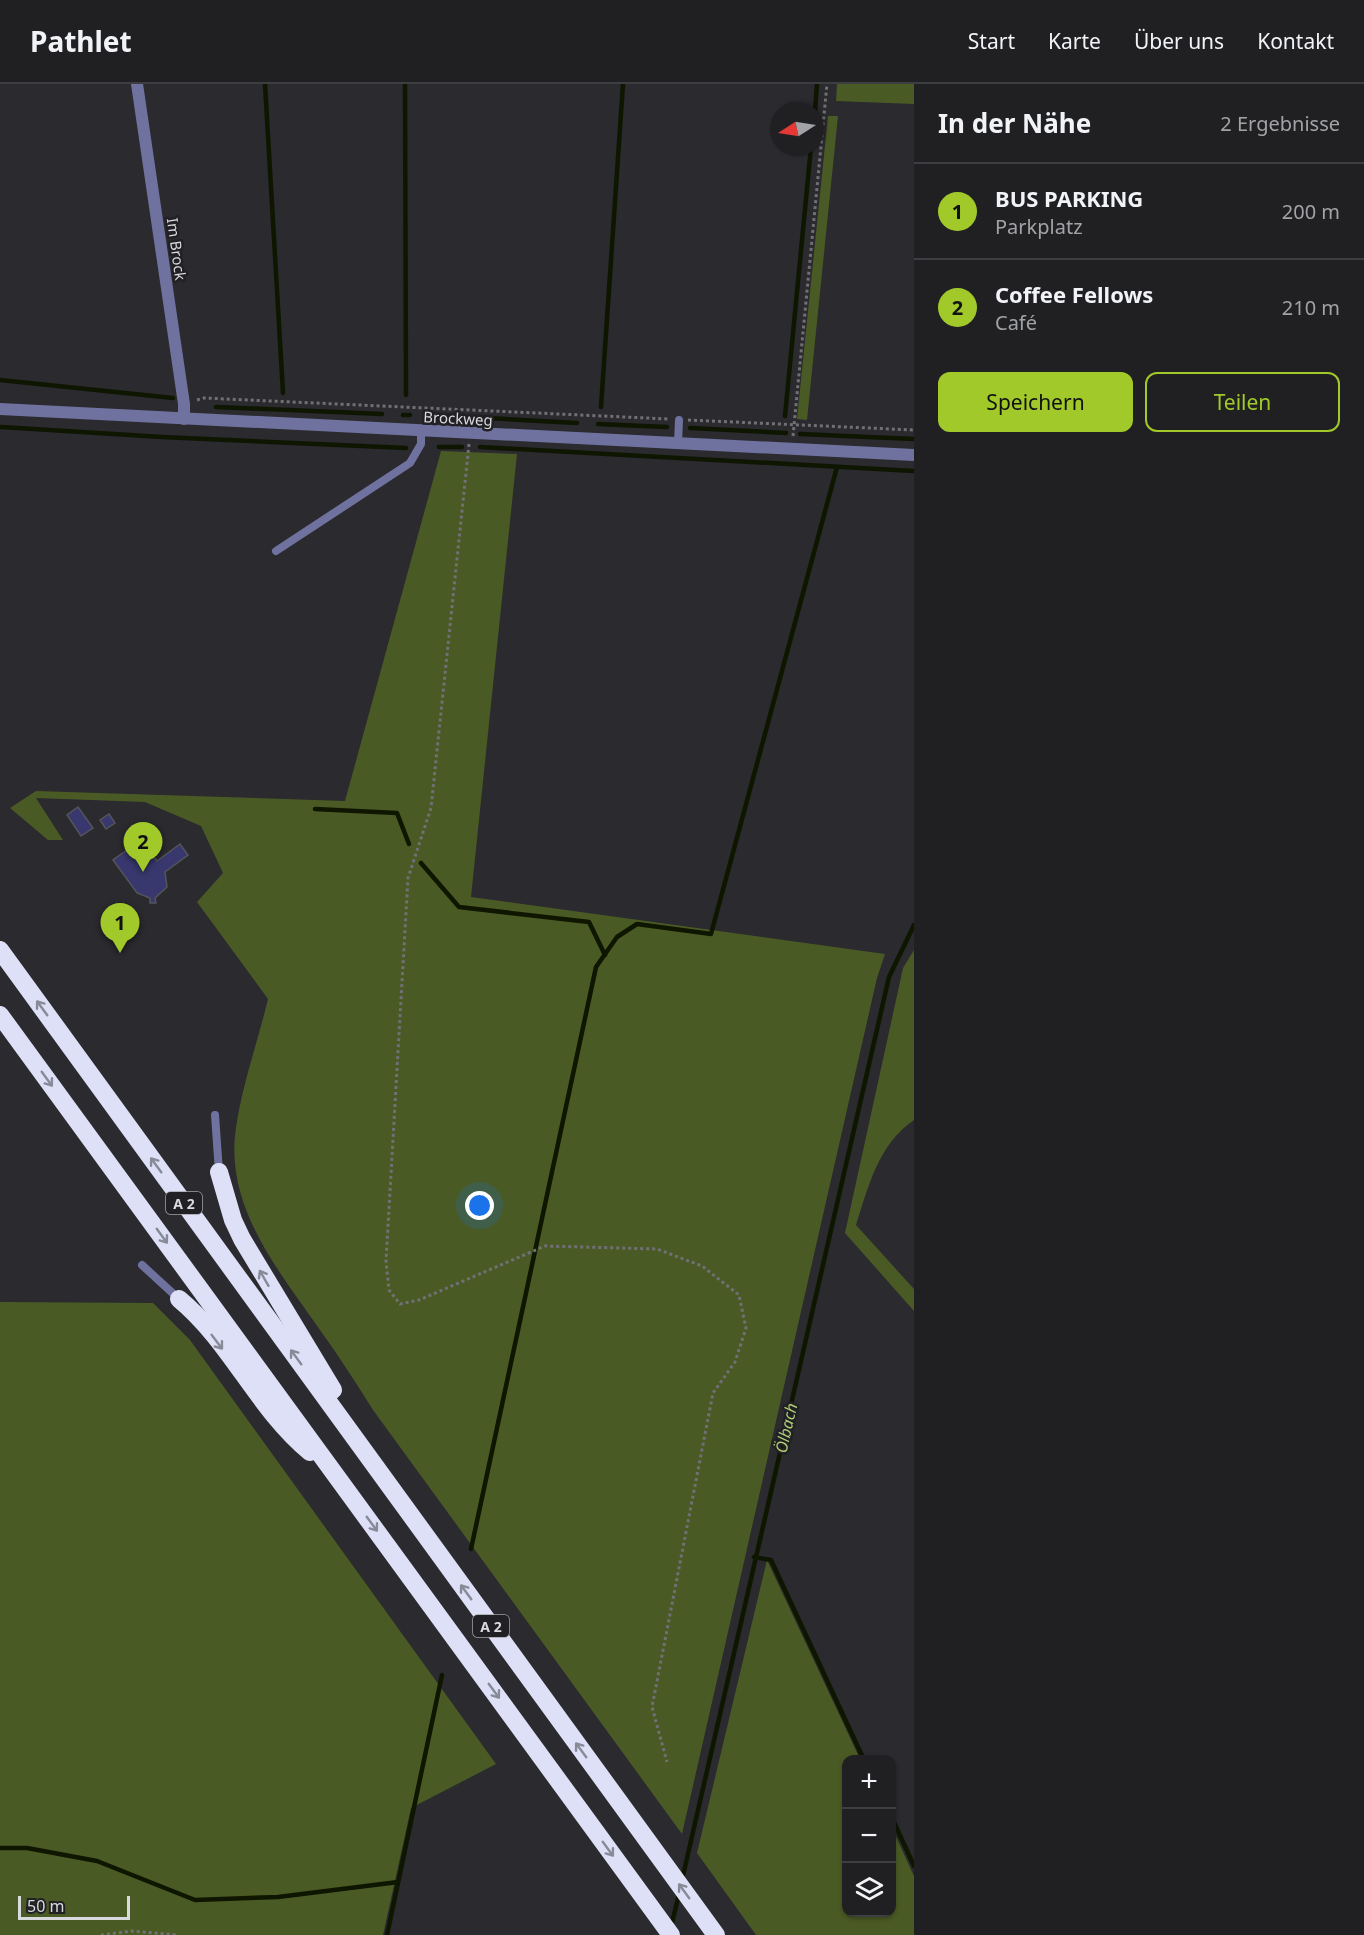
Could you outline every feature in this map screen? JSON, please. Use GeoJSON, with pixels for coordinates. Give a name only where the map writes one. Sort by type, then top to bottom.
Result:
{"type":"FeatureCollection","features":[{"type":"Feature","properties":{"kind":"highway","name":"A 2"},"geometry":{"type":"LineString","coordinates":[[0,950],[716,1935]]}},
{"type":"Feature","properties":{"kind":"highway","name":"A 2"},"geometry":{"type":"LineString","coordinates":[[0,1015],[671,1935]]}},
{"type":"Feature","properties":{"kind":"highway"},"geometry":{"type":"LineString","coordinates":[[219,1167],[228,1204],[242,1239],[341,1404],[367,1455]]}},
{"type":"Feature","properties":{"kind":"highway"},"geometry":{"type":"LineString","coordinates":[[179,1299],[204,1324],[283,1426],[338,1477]]}},
{"type":"Feature","properties":{"kind":"street","name":"Im Brock"},"geometry":{"type":"LineString","coordinates":[[137,84],[184,404],[183,419]]}},
{"type":"Feature","properties":{"kind":"street","name":"Brockweg"},"geometry":{"type":"LineString","coordinates":[[0,409],[914,455]]}},
{"type":"Feature","properties":{"kind":"lane"},"geometry":{"type":"LineString","coordinates":[[678,444],[679,420]]}},
{"type":"Feature","properties":{"kind":"lane"},"geometry":{"type":"LineString","coordinates":[[276,551],[410,463],[422,444],[421,431]]}},
{"type":"Feature","properties":{"kind":"lane"},"geometry":{"type":"LineString","coordinates":[[215,1115],[219,1167]]}},
{"type":"Feature","properties":{"kind":"lane"},"geometry":{"type":"LineString","coordinates":[[208,1127],[213,1135],[219,1167]]}},
{"type":"Feature","properties":{"kind":"lane"},"geometry":{"type":"LineString","coordinates":[[142,1265],[179,1299]]}},
{"type":"Feature","properties":{"kind":"path"},"geometry":{"type":"LineString","coordinates":[[791,450],[827,84]]}},
{"type":"Feature","properties":{"kind":"path"},"geometry":{"type":"LineString","coordinates":[[184,404],[204,398],[914,430]]}},
{"type":"Feature","properties":{"kind":"path"},"geometry":{"type":"LineString","coordinates":[[470,433],[431,808],[408,878],[386,1261],[389,1290],[399,1304],[419,1300],[545,1246],[657,1249],[702,1266],[738,1294],[746,1328],[735,1362],[713,1393],[652,1707],[667,1762]]}},
{"type":"Feature","properties":{"kind":"path"},"geometry":{"type":"LineString","coordinates":[[101,1935],[132,1931],[178,1935]]}},
{"type":"Feature","properties":{"kind":"green space"},"geometry":{"type":"Polygon","coordinates":[[[837,84],[914,84],[914,104],[836,101],[837,84]]]}},
{"type":"Feature","properties":{"kind":"green space"},"geometry":{"type":"Polygon","coordinates":[[[828,116],[838,116],[807,420],[797,419],[828,116]]]}},
{"type":"Feature","properties":{"kind":"green space"},"geometry":{"type":"Polygon","coordinates":[[[441,451],[517,454],[471,897],[885,954],[877,978],[682,1834],[373,1410],[272,1261],[246,1211],[238,1184],[234,1157],[236,1128],[242,1096],[268,999],[197,902],[223,873],[201,826],[145,802],[36,798],[63,840],[48,840],[10,808],[36,791],[345,801],[441,451]]]}},
{"type":"Feature","properties":{"kind":"green space"},"geometry":{"type":"Polygon","coordinates":[[[914,950],[914,1120],[902,1130],[883,1154],[876,1167],[856,1225],[914,1289],[914,1311],[845,1233],[903,968],[914,950]]]}},
{"type":"Feature","properties":{"kind":"green space"},"geometry":{"type":"Polygon","coordinates":[[[0,1302],[153,1303],[190,1340],[496,1764],[411,1808],[383,1935],[0,1935],[0,1302]]]}},
{"type":"Feature","properties":{"kind":"green space"},"geometry":{"type":"Polygon","coordinates":[[[767,1560],[858,1755],[842,1755],[842,1917],[896,1917],[896,1837],[914,1876],[914,1935],[756,1935],[697,1853],[767,1560]]]}},
{"type":"Feature","properties":{"kind":"building"},"geometry":{"type":"Polygon","coordinates":[[[78,807],[93,828],[81,836],[67,815],[78,807]]]}},
{"type":"Feature","properties":{"kind":"building"},"geometry":{"type":"Polygon","coordinates":[[[109,814],[115,823],[106,829],[100,820],[109,814]]]}},
{"type":"Feature","properties":{"kind":"building"},"geometry":{"type":"Polygon","coordinates":[[[142,839],[157,861],[180,844],[188,855],[165,872],[167,887],[155,898],[156,903],[150,903],[150,898],[137,893],[113,860],[142,839]]]}},
{"type":"Feature","properties":{"kind":"waterway"},"geometry":{"type":"LineString","coordinates":[[265,84],[283,393]]}},
{"type":"Feature","properties":{"kind":"waterway"},"geometry":{"type":"LineString","coordinates":[[405,84],[406,395]]}},
{"type":"Feature","properties":{"kind":"waterway"},"geometry":{"type":"LineString","coordinates":[[601,407],[623,84]]}},
{"type":"Feature","properties":{"kind":"waterway"},"geometry":{"type":"LineString","coordinates":[[816,102],[817,84]]}},
{"type":"Feature","properties":{"kind":"waterway"},"geometry":{"type":"LineString","coordinates":[[785,416],[810,156]]}},
{"type":"Feature","properties":{"kind":"waterway"},"geometry":{"type":"LineString","coordinates":[[0,380],[173,398]]}},
{"type":"Feature","properties":{"kind":"waterway"},"geometry":{"type":"LineString","coordinates":[[216,407],[382,414]]}},
{"type":"Feature","properties":{"kind":"waterway"},"geometry":{"type":"LineString","coordinates":[[403,415],[410,415]]}},
{"type":"Feature","properties":{"kind":"waterway"},"geometry":{"type":"LineString","coordinates":[[431,415],[577,423]]}},
{"type":"Feature","properties":{"kind":"waterway"},"geometry":{"type":"LineString","coordinates":[[598,424],[667,427]]}},
{"type":"Feature","properties":{"kind":"waterway"},"geometry":{"type":"LineString","coordinates":[[1,427],[406,448]]}},
{"type":"Feature","properties":{"kind":"waterway"},"geometry":{"type":"LineString","coordinates":[[690,428],[786,433]]}},
{"type":"Feature","properties":{"kind":"waterway"},"geometry":{"type":"LineString","coordinates":[[800,434],[914,439]]}},
{"type":"Feature","properties":{"kind":"waterway"},"geometry":{"type":"LineString","coordinates":[[439,447],[462,447]]}},
{"type":"Feature","properties":{"kind":"waterway"},"geometry":{"type":"LineString","coordinates":[[480,447],[914,471]]}},
{"type":"Feature","properties":{"kind":"waterway"},"geometry":{"type":"LineString","coordinates":[[471,1549],[596,967],[617,937],[637,924],[711,934],[837,467]]}},
{"type":"Feature","properties":{"kind":"waterway"},"geometry":{"type":"LineString","coordinates":[[315,809],[397,813],[409,844]]}},
{"type":"Feature","properties":{"kind":"waterway"},"geometry":{"type":"LineString","coordinates":[[421,863],[459,907],[589,922],[605,955]]}},
{"type":"Feature","properties":{"kind":"waterway","name":"Ölbach"},"geometry":{"type":"LineString","coordinates":[[682,1880],[889,977],[914,925]]}},
{"type":"Feature","properties":{"kind":"waterway"},"geometry":{"type":"LineString","coordinates":[[754,1557],[771,1560],[862,1755]]}},
{"type":"Feature","properties":{"kind":"waterway"},"geometry":{"type":"LineString","coordinates":[[387,1935],[442,1675]]}},
{"type":"Feature","properties":{"kind":"waterway"},"geometry":{"type":"LineString","coordinates":[[896,1827],[914,1866]]}},
{"type":"Feature","properties":{"kind":"waterway"},"geometry":{"type":"LineString","coordinates":[[0,1848],[27,1848],[97,1861],[195,1900],[278,1897],[398,1882]]}},
{"type":"Feature","properties":{"kind":"waterway","name":"Ölbach"},"geometry":{"type":"LineString","coordinates":[[671,1927],[679,1894]]}},
{"type":"Feature","properties":{"kind":"place","name":"Coffee Fellows"},"geometry":{"type":"Point","coordinates":[143,872]}},
{"type":"Feature","properties":{"kind":"place","name":"BUS PARKING"},"geometry":{"type":"Point","coordinates":[120,953]}}]}
